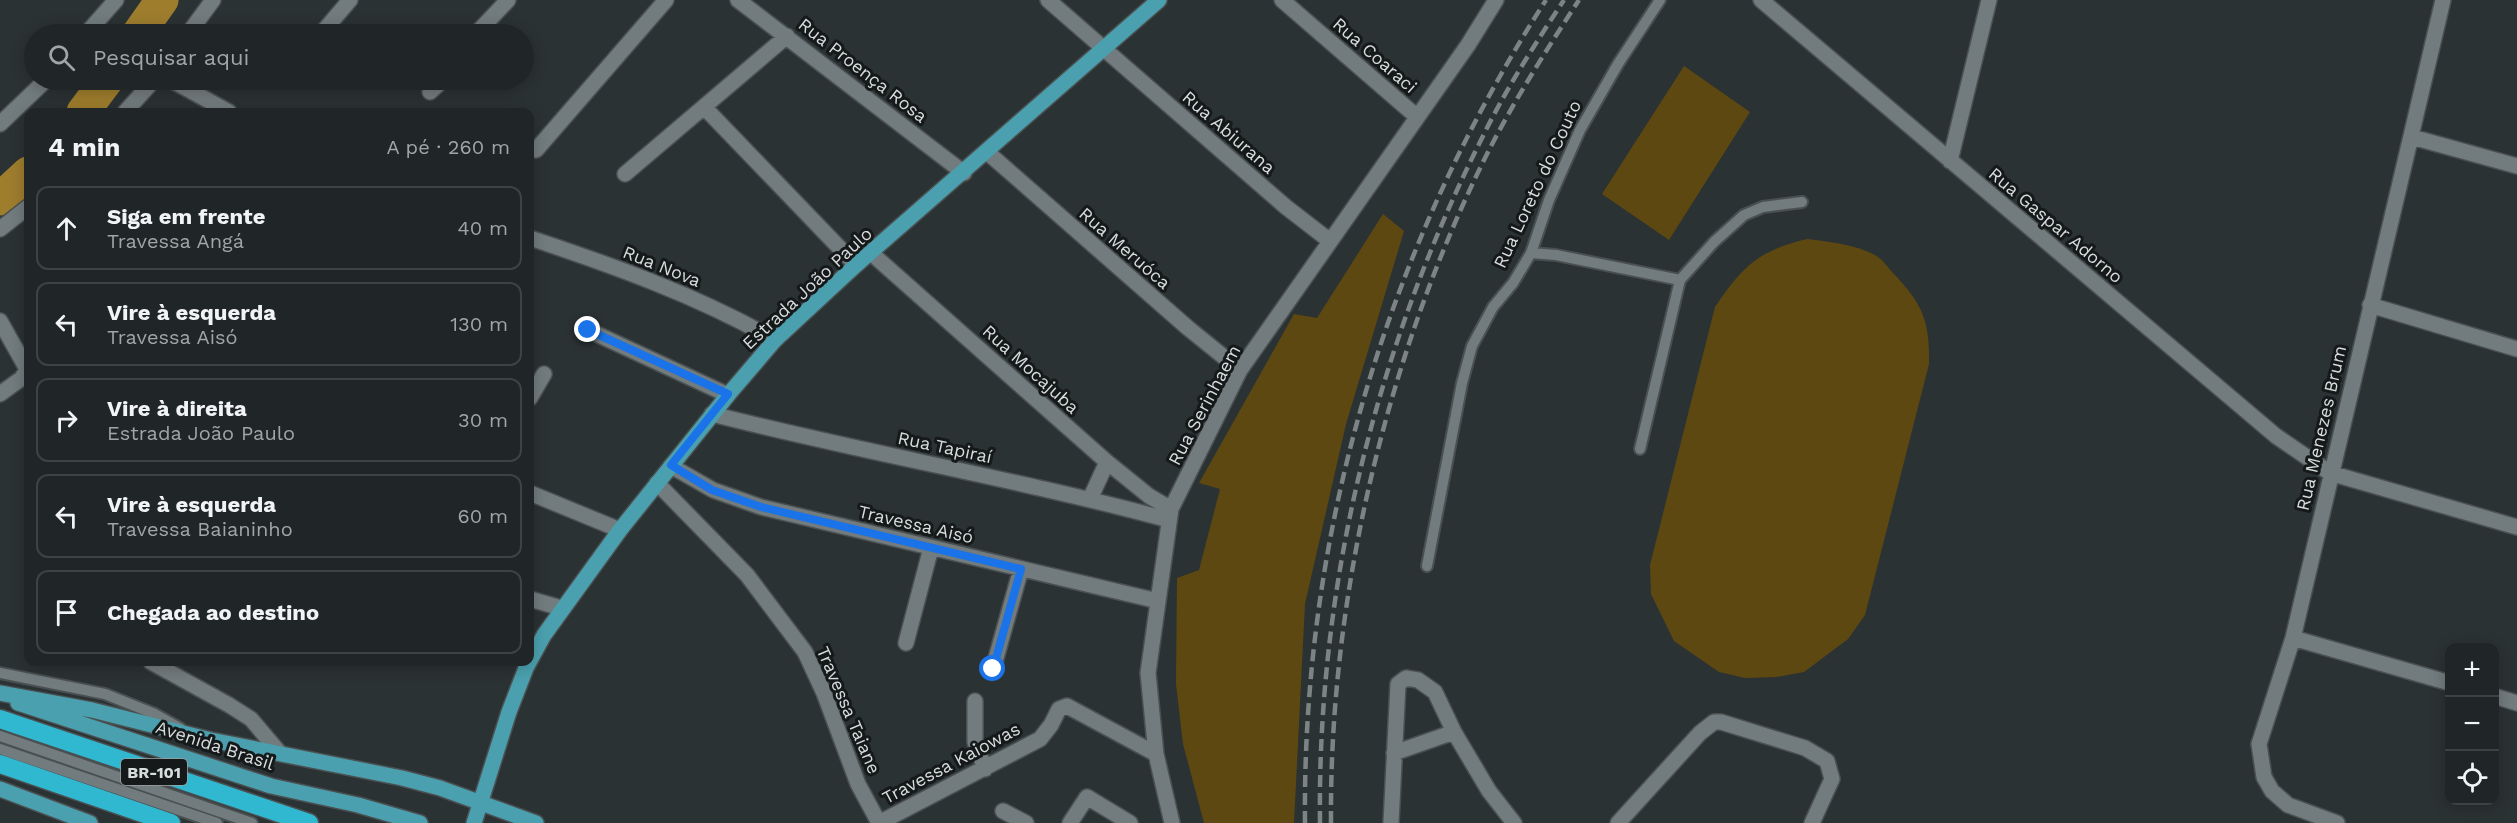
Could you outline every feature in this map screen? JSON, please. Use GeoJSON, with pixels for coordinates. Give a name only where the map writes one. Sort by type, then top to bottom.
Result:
{"type":"FeatureCollection","features":[{"type":"Feature","properties":{"kind":"highway","name":"BR-101"},"geometry":{"type":"LineString","coordinates":[[0,719],[309,823]]}},
{"type":"Feature","properties":{"kind":"highway","name":"BR-101"},"geometry":{"type":"LineString","coordinates":[[0,764],[171,823]]}},
{"type":"Feature","properties":{"kind":"main road","name":"Estrada João Paulo"},"geometry":{"type":"LineString","coordinates":[[534,654],[561,608],[620,530],[728,394],[776,340],[856,265],[1159,0]]}},
{"type":"Feature","properties":{"kind":"main road","name":"Estrada João Paulo"},"geometry":{"type":"LineString","coordinates":[[474,823],[527,666]]}},
{"type":"Feature","properties":{"kind":"main road"},"geometry":{"type":"LineString","coordinates":[[0,695],[42,699],[242,747],[279,752],[402,778],[480,802],[536,823]]}},
{"type":"Feature","properties":{"kind":"main road","name":"Avenida Brasil"},"geometry":{"type":"LineString","coordinates":[[0,695],[271,786],[358,805],[420,823]]}},
{"type":"Feature","properties":{"kind":"main road"},"geometry":{"type":"LineString","coordinates":[[0,789],[90,823]]}},
{"type":"Feature","properties":{"kind":"main road"},"geometry":{"type":"LineString","coordinates":[[33,802],[65,823]]}},
{"type":"Feature","properties":{"kind":"street"},"geometry":{"type":"LineString","coordinates":[[95,24],[116,0]]}},
{"type":"Feature","properties":{"kind":"street"},"geometry":{"type":"LineString","coordinates":[[195,24],[213,0]]}},
{"type":"Feature","properties":{"kind":"street"},"geometry":{"type":"LineString","coordinates":[[330,24],[350,0]]}},
{"type":"Feature","properties":{"kind":"street"},"geometry":{"type":"LineString","coordinates":[[485,24],[508,0]]}},
{"type":"Feature","properties":{"kind":"street"},"geometry":{"type":"LineString","coordinates":[[536,150],[666,0]]}},
{"type":"Feature","properties":{"kind":"street","name":"Rua Proença Rosa"},"geometry":{"type":"LineString","coordinates":[[738,0],[964,172]]}},
{"type":"Feature","properties":{"kind":"street","name":"Rua Abiurana"},"geometry":{"type":"LineString","coordinates":[[1048,0],[1286,207],[1330,241]]}},
{"type":"Feature","properties":{"kind":"street","name":"Rua Coaraci"},"geometry":{"type":"LineString","coordinates":[[1282,0],[1416,116]]}},
{"type":"Feature","properties":{"kind":"street","name":"Rua Serinhaem"},"geometry":{"type":"LineString","coordinates":[[1170,816],[1156,754],[1148,673],[1170,514],[1240,370],[1468,45],[1496,0]]}},
{"type":"Feature","properties":{"kind":"street","name":"Rua Gaspar Adorno"},"geometry":{"type":"LineString","coordinates":[[1761,0],[2276,436],[2330,473],[2517,527]]}},
{"type":"Feature","properties":{"kind":"street"},"geometry":{"type":"LineString","coordinates":[[1950,161],[1989,0]]}},
{"type":"Feature","properties":{"kind":"street","name":"Rua Menezes Brum"},"geometry":{"type":"LineString","coordinates":[[2337,823],[2288,805],[2272,791],[2264,777],[2259,744],[2293,638],[2330,473],[2444,0]]}},
{"type":"Feature","properties":{"kind":"street"},"geometry":{"type":"LineString","coordinates":[[625,174],[787,36]]}},
{"type":"Feature","properties":{"kind":"street"},"geometry":{"type":"LineString","coordinates":[[0,124],[36,90]]}},
{"type":"Feature","properties":{"kind":"street"},"geometry":{"type":"LineString","coordinates":[[129,108],[145,90]]}},
{"type":"Feature","properties":{"kind":"street"},"geometry":{"type":"LineString","coordinates":[[189,90],[222,108]]}},
{"type":"Feature","properties":{"kind":"street"},"geometry":{"type":"LineString","coordinates":[[704,107],[856,265]]}},
{"type":"Feature","properties":{"kind":"street"},"geometry":{"type":"LineString","coordinates":[[2412,137],[2517,166]]}},
{"type":"Feature","properties":{"kind":"street","name":"Rua Meruóca"},"geometry":{"type":"LineString","coordinates":[[987,152],[1180,321],[1240,370]]}},
{"type":"Feature","properties":{"kind":"street"},"geometry":{"type":"LineString","coordinates":[[0,229],[24,210]]}},
{"type":"Feature","properties":{"kind":"street","name":"Rua Nova"},"geometry":{"type":"LineString","coordinates":[[534,239],[664,286],[745,323],[776,340]]}},
{"type":"Feature","properties":{"kind":"street","name":"Rua Mocajuba"},"geometry":{"type":"LineString","coordinates":[[871,253],[1107,462],[1170,514]]}},
{"type":"Feature","properties":{"kind":"street"},"geometry":{"type":"LineString","coordinates":[[2370,305],[2517,349]]}},
{"type":"Feature","properties":{"kind":"street"},"geometry":{"type":"LineString","coordinates":[[0,321],[24,363]]}},
{"type":"Feature","properties":{"kind":"street"},"geometry":{"type":"LineString","coordinates":[[588,330],[728,394]]}},
{"type":"Feature","properties":{"kind":"street"},"geometry":{"type":"LineString","coordinates":[[534,391],[544,374]]}},
{"type":"Feature","properties":{"kind":"street"},"geometry":{"type":"LineString","coordinates":[[0,394],[24,376]]}},
{"type":"Feature","properties":{"kind":"street","name":"Rua Tapiraí"},"geometry":{"type":"LineString","coordinates":[[712,414],[786,433],[1090,499],[1170,514]]}},
{"type":"Feature","properties":{"kind":"street"},"geometry":{"type":"LineString","coordinates":[[1090,499],[1107,462]]}},
{"type":"Feature","properties":{"kind":"street","name":"Travessa Aisó"},"geometry":{"type":"LineString","coordinates":[[671,465],[712,490],[738,500],[799,517],[1158,601]]}},
{"type":"Feature","properties":{"kind":"street","name":"Travessa Taiane"},"geometry":{"type":"LineString","coordinates":[[657,483],[747,575],[805,652],[824,693],[858,784],[879,823]]}},
{"type":"Feature","properties":{"kind":"street"},"geometry":{"type":"LineString","coordinates":[[534,494],[620,530]]}},
{"type":"Feature","properties":{"kind":"street"},"geometry":{"type":"LineString","coordinates":[[906,643],[931,548]]}},
{"type":"Feature","properties":{"kind":"street"},"geometry":{"type":"LineString","coordinates":[[993,669],[1021,569]]}},
{"type":"Feature","properties":{"kind":"street"},"geometry":{"type":"LineString","coordinates":[[534,600],[561,608]]}},
{"type":"Feature","properties":{"kind":"street"},"geometry":{"type":"LineString","coordinates":[[2293,638],[2445,683]]}},
{"type":"Feature","properties":{"kind":"street"},"geometry":{"type":"LineString","coordinates":[[159,666],[251,719],[279,752]]}},
{"type":"Feature","properties":{"kind":"street"},"geometry":{"type":"LineString","coordinates":[[1391,823],[1398,684],[1406,678],[1418,680],[1435,692],[1454,732],[1489,791],[1514,823]]}},
{"type":"Feature","properties":{"kind":"street"},"geometry":{"type":"LineString","coordinates":[[2497,697],[2517,703]]}},
{"type":"Feature","properties":{"kind":"street"},"geometry":{"type":"LineString","coordinates":[[975,701],[975,742],[985,769]]}},
{"type":"Feature","properties":{"kind":"street","name":"Travessa Kaiowas"},"geometry":{"type":"LineString","coordinates":[[879,823],[1040,739],[1051,725],[1059,709],[1067,706],[1156,754]]}},
{"type":"Feature","properties":{"kind":"street"},"geometry":{"type":"LineString","coordinates":[[1618,823],[1700,733],[1714,722],[1721,722],[1805,748],[1827,761],[1833,779],[1812,823]]}},
{"type":"Feature","properties":{"kind":"street"},"geometry":{"type":"LineString","coordinates":[[1394,753],[1454,732]]}},
{"type":"Feature","properties":{"kind":"street"},"geometry":{"type":"LineString","coordinates":[[1070,823],[1087,797],[1130,823]]}},
{"type":"Feature","properties":{"kind":"street"},"geometry":{"type":"LineString","coordinates":[[1003,811],[1026,823]]}},
{"type":"Feature","properties":{"kind":"street"},"geometry":{"type":"LineString","coordinates":[[1159,823],[1170,816]]}},
{"type":"Feature","properties":{"kind":"lane","name":"Rua Loreto do Couto"},"geometry":{"type":"LineString","coordinates":[[1427,566],[1462,383],[1472,346],[1493,307],[1513,283],[1531,254],[1549,200],[1580,130],[1618,64],[1660,0]]}},
{"type":"Feature","properties":{"kind":"lane"},"geometry":{"type":"LineString","coordinates":[[1640,449],[1680,280],[1713,242],[1744,215],[1763,207],[1802,202]]}},
{"type":"Feature","properties":{"kind":"lane"},"geometry":{"type":"LineString","coordinates":[[1531,254],[1556,255],[1680,280]]}},
{"type":"Feature","properties":{"kind":"lane"},"geometry":{"type":"LineString","coordinates":[[0,673],[105,694],[156,714],[190,735]]}},
{"type":"Feature","properties":{"kind":"lane"},"geometry":{"type":"LineString","coordinates":[[0,736],[252,823]]}},
{"type":"Feature","properties":{"kind":"lane"},"geometry":{"type":"LineString","coordinates":[[0,749],[217,823]]}},
{"type":"Feature","properties":{"kind":"shaded area"},"geometry":{"type":"Polygon","coordinates":[[[1684,66],[1750,112],[1669,240],[1602,194],[1684,66]]]}},
{"type":"Feature","properties":{"kind":"shaded area"},"geometry":{"type":"Polygon","coordinates":[[[1383,214],[1404,231],[1346,424],[1305,604],[1294,823],[1204,823],[1183,744],[1176,684],[1177,578],[1199,570],[1220,489],[1199,483],[1294,314],[1317,318],[1383,214]]]}},
{"type":"Feature","properties":{"kind":"shaded area"},"geometry":{"type":"Polygon","coordinates":[[[1807,239],[1859,248],[1882,261],[1911,293],[1922,313],[1928,335],[1929,364],[1865,615],[1848,639],[1804,672],[1776,677],[1745,678],[1719,672],[1674,641],[1651,594],[1650,565],[1715,307],[1734,281],[1753,262],[1776,249],[1807,239]]]}},
{"type":"Feature","properties":{"kind":"waterway"},"geometry":{"type":"LineString","coordinates":[[145,24],[162,0]]}},
{"type":"Feature","properties":{"kind":"waterway"},"geometry":{"type":"LineString","coordinates":[[86,108],[100,90]]}},
{"type":"Feature","properties":{"kind":"waterway"},"geometry":{"type":"LineString","coordinates":[[0,199],[24,177]]}},
{"type":"Feature","properties":{"kind":"railway"},"geometry":{"type":"LineString","coordinates":[[1305,823],[1308,714],[1319,606],[1338,499],[1365,394],[1400,291],[1441,191],[1490,94],[1546,0]]}},
{"type":"Feature","properties":{"kind":"railway"},"geometry":{"type":"LineString","coordinates":[[1320,823],[1322,734],[1329,645],[1342,557],[1360,470],[1384,384],[1412,299],[1445,217],[1492,118],[1564,0]]}},
{"type":"Feature","properties":{"kind":"railway"},"geometry":{"type":"LineString","coordinates":[[1331,823],[1333,738],[1340,652],[1353,565],[1371,478],[1393,393],[1452,229],[1488,152],[1520,94],[1579,0]]}},
{"type":"Feature","properties":{"kind":"route"},"geometry":{"type":"LineString","coordinates":[[588,330],[728,394],[671,465],[712,490],[738,500],[799,517],[1021,569],[993,669]]}}]}
